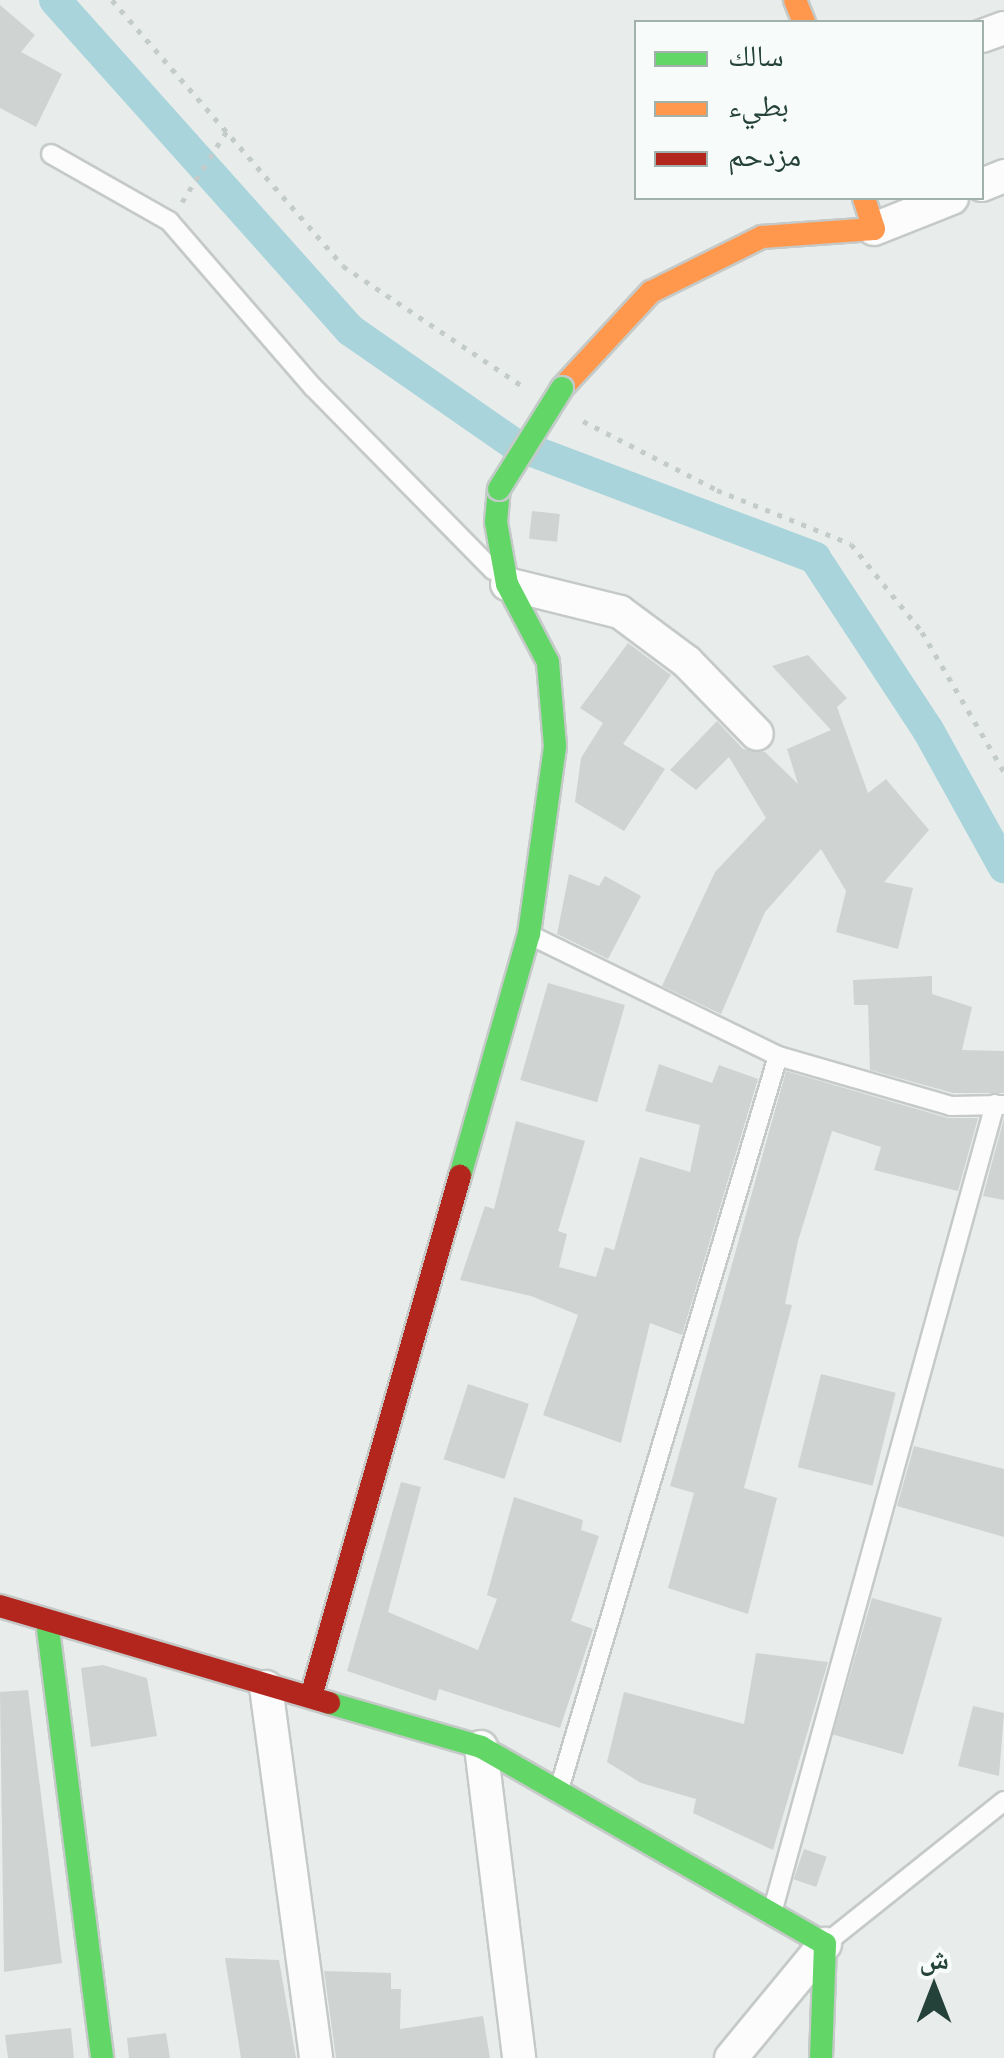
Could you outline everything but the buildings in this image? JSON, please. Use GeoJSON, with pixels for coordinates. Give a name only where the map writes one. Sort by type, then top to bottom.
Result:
{"type":"FeatureCollection","features":[{"type":"Feature","properties":{"kind":"street"},"geometry":{"type":"LineString","coordinates":[[865,200],[874,229]]}},
{"type":"Feature","properties":{"kind":"street"},"geometry":{"type":"LineString","coordinates":[[312,1693],[529,934],[556,746],[548,662],[507,584],[496,522],[500,489],[562,388],[651,292],[762,238],[874,229],[947,200]]}},
{"type":"Feature","properties":{"kind":"street"},"geometry":{"type":"LineString","coordinates":[[507,584],[620,612],[688,662],[757,734]]}},
{"type":"Feature","properties":{"kind":"street"},"geometry":{"type":"LineString","coordinates":[[0,1606],[266,1687],[312,1693],[481,1747],[773,1908],[824,1944]]}},
{"type":"Feature","properties":{"kind":"street"},"geometry":{"type":"LineString","coordinates":[[47,1622],[102,2058]]}},
{"type":"Feature","properties":{"kind":"street"},"geometry":{"type":"LineString","coordinates":[[266,1687],[316,2058]]}},
{"type":"Feature","properties":{"kind":"street"},"geometry":{"type":"LineString","coordinates":[[481,1747],[519,2058]]}},
{"type":"Feature","properties":{"kind":"street"},"geometry":{"type":"LineString","coordinates":[[731,2058],[824,1944]]}},
{"type":"Feature","properties":{"kind":"street"},"geometry":{"type":"LineString","coordinates":[[820,2058],[824,1944]]}},
{"type":"Feature","properties":{"kind":"lane"},"geometry":{"type":"LineString","coordinates":[[51,154],[169,221],[313,387],[507,584]]}},
{"type":"Feature","properties":{"kind":"lane"},"geometry":{"type":"LineString","coordinates":[[529,934],[778,1056],[951,1106],[999,1104],[773,1908]]}},
{"type":"Feature","properties":{"kind":"lane"},"geometry":{"type":"LineString","coordinates":[[558,1792],[778,1056]]}},
{"type":"Feature","properties":{"kind":"lane"},"geometry":{"type":"LineString","coordinates":[[824,1944],[1004,1801]]}},
{"type":"Feature","properties":{"kind":"path"},"geometry":{"type":"LineString","coordinates":[[169,221],[228,129]]}},
{"type":"Feature","properties":{"kind":"waterway"},"geometry":{"type":"LineString","coordinates":[[55,0],[350,330],[514,444],[815,558],[928,730],[1004,867]]}},
{"type":"Feature","properties":{"kind":"traffic: fast"},"geometry":{"type":"LineString","coordinates":[[499,489],[562,388]]}},
{"type":"Feature","properties":{"kind":"traffic: fast"},"geometry":{"type":"LineString","coordinates":[[460,1176],[529,934],[555,746],[548,662],[507,584],[496,522],[499,489]]}},
{"type":"Feature","properties":{"kind":"traffic: fast"},"geometry":{"type":"LineString","coordinates":[[47,1621],[102,2058]]}},
{"type":"Feature","properties":{"kind":"traffic: fast"},"geometry":{"type":"LineString","coordinates":[[329,1703],[481,1747],[825,1944],[821,2058]]}},
{"type":"Feature","properties":{"kind":"traffic: slow"},"geometry":{"type":"LineString","coordinates":[[795,0],[803,20]]}},
{"type":"Feature","properties":{"kind":"traffic: slow"},"geometry":{"type":"LineString","coordinates":[[562,388],[651,292],[762,237],[874,229],[865,200]]}},
{"type":"Feature","properties":{"kind":"traffic: jam"},"geometry":{"type":"LineString","coordinates":[[312,1693],[460,1176]]}},
{"type":"Feature","properties":{"kind":"traffic: jam"},"geometry":{"type":"LineString","coordinates":[[0,1606],[329,1703]]}}]}
